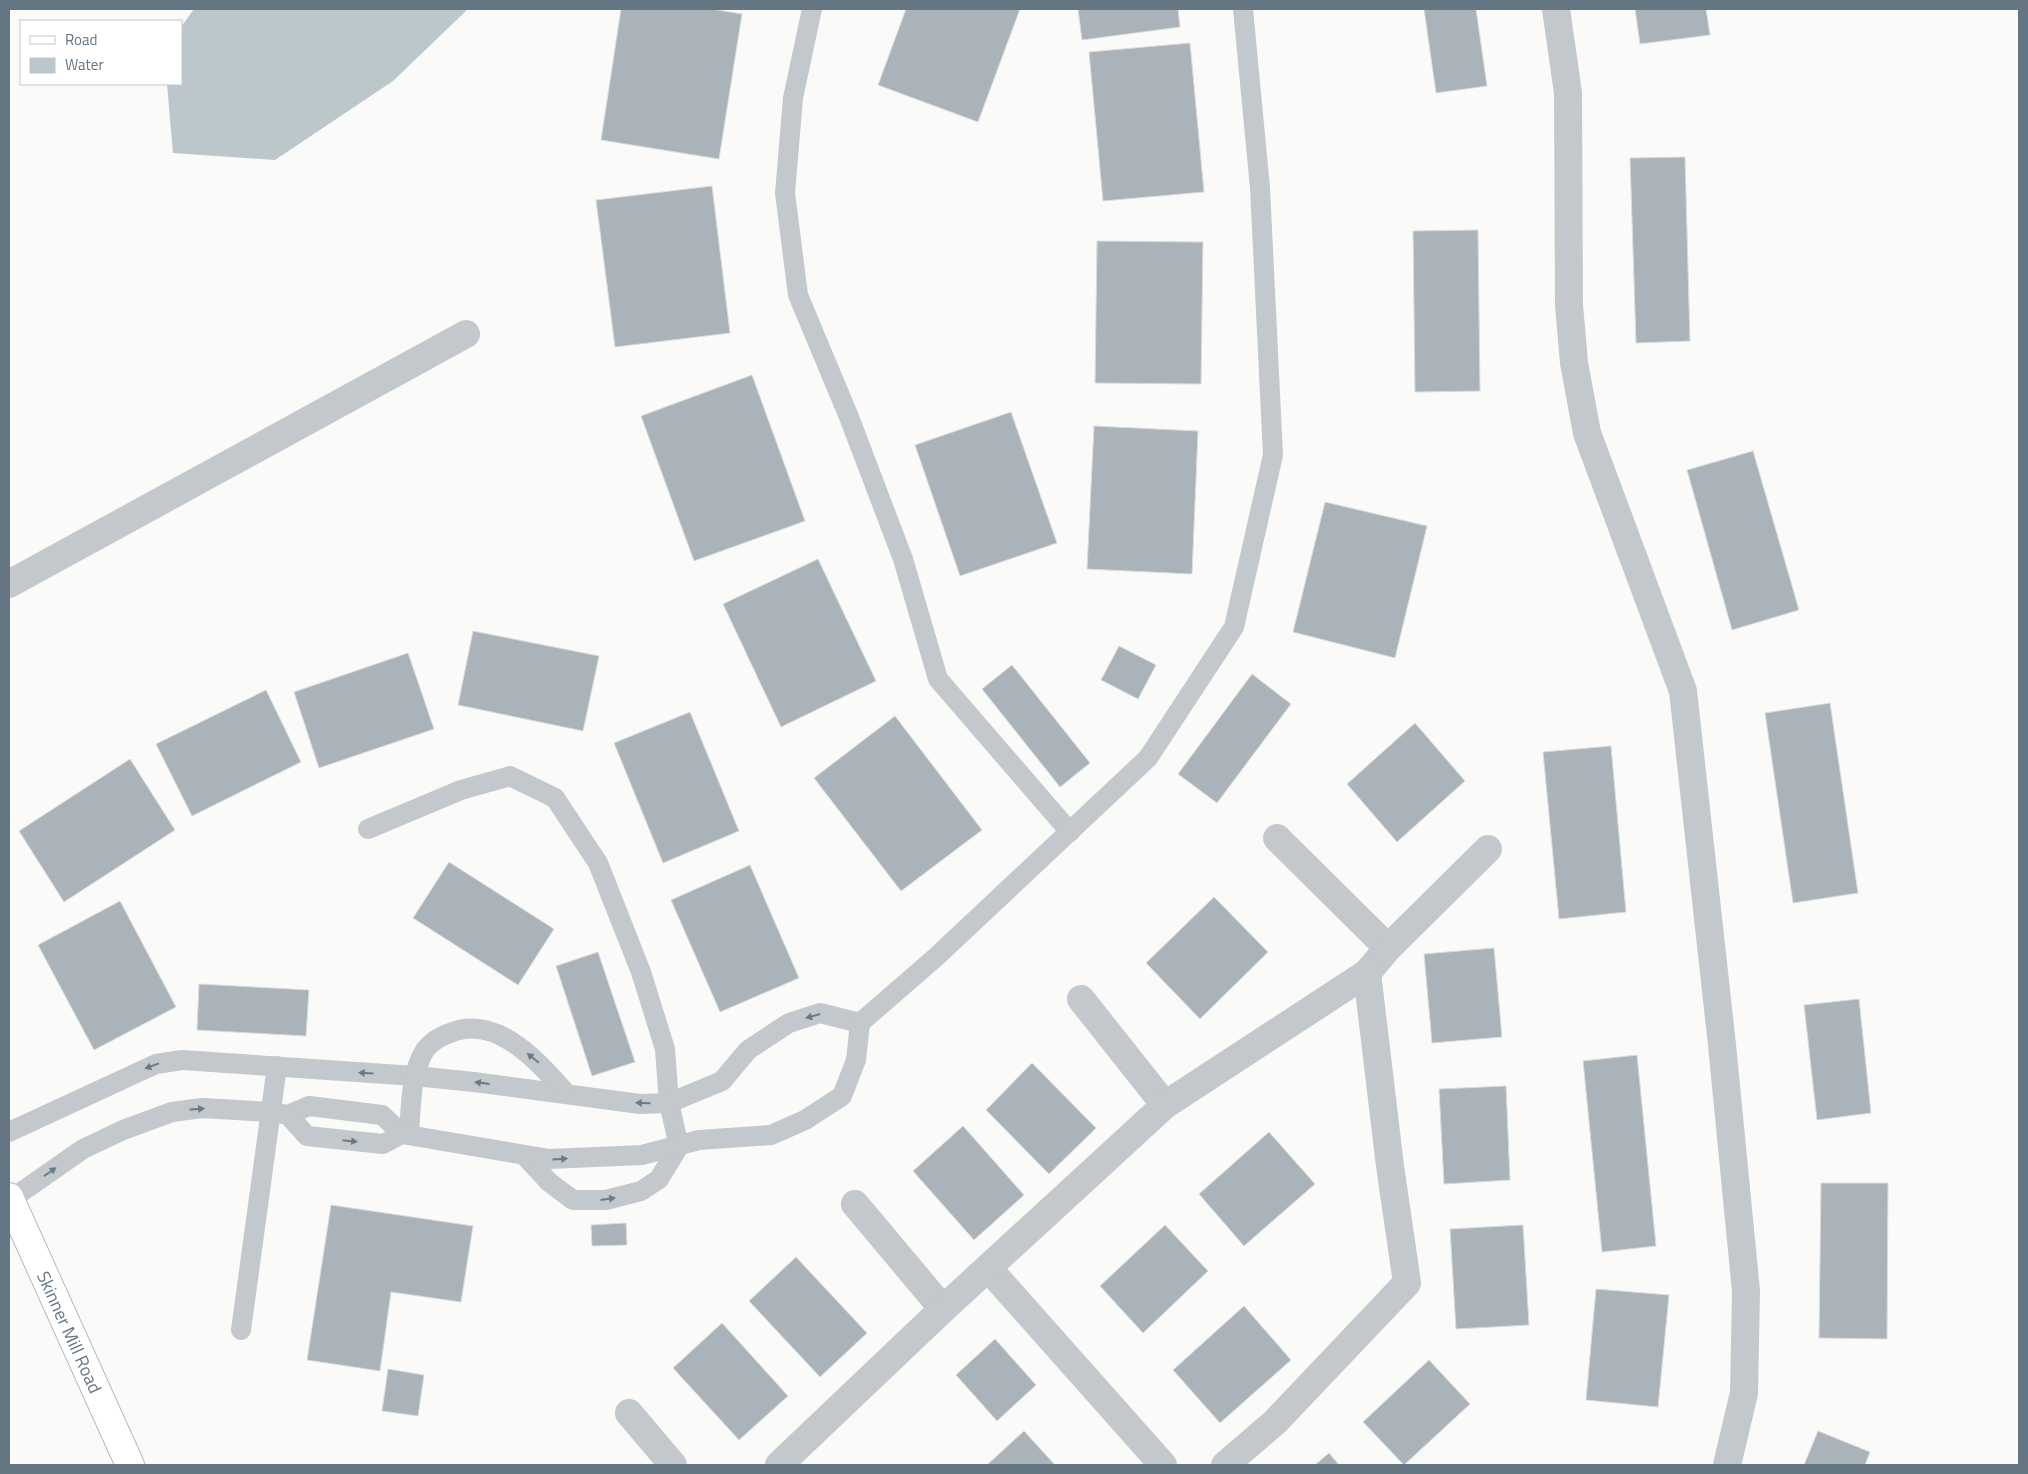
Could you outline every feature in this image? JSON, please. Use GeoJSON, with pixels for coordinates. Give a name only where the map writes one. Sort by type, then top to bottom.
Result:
{"type":"FeatureCollection","features":[{"type":"Feature","properties":{"kind":"street"},"geometry":{"type":"LineString","coordinates":[[1556,9],[1568,93],[1569,306],[1574,363],[1587,433],[1683,691],[1746,1291],[1744,1393],[1727,1465]]}},
{"type":"Feature","properties":{"kind":"street"},"geometry":{"type":"LineString","coordinates":[[9,584],[466,334]]}},
{"type":"Feature","properties":{"kind":"street"},"geometry":{"type":"LineString","coordinates":[[1277,838],[1388,948]]}},
{"type":"Feature","properties":{"kind":"street"},"geometry":{"type":"LineString","coordinates":[[779,1465],[943,1309],[1165,1104],[1367,973],[1388,948],[1488,849]]}},
{"type":"Feature","properties":{"kind":"street"},"geometry":{"type":"LineString","coordinates":[[1225,1465],[1275,1422],[1407,1283],[1390,1166],[1367,973]]}},
{"type":"Feature","properties":{"kind":"street"},"geometry":{"type":"LineString","coordinates":[[1081,999],[1165,1104]]}},
{"type":"Feature","properties":{"kind":"street","name":"Skinner Mill Road"},"geometry":{"type":"LineString","coordinates":[[9,1198],[130,1465]]}},
{"type":"Feature","properties":{"kind":"street"},"geometry":{"type":"LineString","coordinates":[[855,1204],[943,1309]]}},
{"type":"Feature","properties":{"kind":"street"},"geometry":{"type":"LineString","coordinates":[[988,1268],[1163,1465]]}},
{"type":"Feature","properties":{"kind":"street"},"geometry":{"type":"LineString","coordinates":[[629,1413],[672,1465]]}},
{"type":"Feature","properties":{"kind":"lane"},"geometry":{"type":"LineString","coordinates":[[812,9],[793,98],[785,193],[798,295],[849,417],[902,560],[938,679],[1070,832]]}},
{"type":"Feature","properties":{"kind":"lane"},"geometry":{"type":"LineString","coordinates":[[9,1198],[84,1149],[122,1130],[172,1112],[202,1108],[280,1114],[309,1106],[382,1115],[406,1135],[549,1159],[642,1155],[699,1140],[771,1135],[805,1120],[842,1096],[856,1060],[860,1023],[936,957],[1148,758],[1234,627],[1273,455],[1260,188],[1243,9]]}},
{"type":"Feature","properties":{"kind":"lane"},"geometry":{"type":"LineString","coordinates":[[368,828],[462,790],[510,776],[555,798],[598,864],[641,972],[665,1049],[669,1103],[679,1146],[659,1179],[641,1191],[606,1200],[573,1200],[549,1182],[524,1155]]}},
{"type":"Feature","properties":{"kind":"lane"},"geometry":{"type":"LineString","coordinates":[[9,1132],[156,1064],[182,1060],[415,1076],[640,1104],[669,1103],[722,1081],[748,1050],[789,1023],[820,1013],[860,1023]]}},
{"type":"Feature","properties":{"kind":"lane"},"geometry":{"type":"LineString","coordinates":[[406,1135],[415,1076],[426,1049],[439,1037],[462,1028],[482,1029],[508,1039],[537,1061],[566,1094]]}},
{"type":"Feature","properties":{"kind":"lane"},"geometry":{"type":"LineString","coordinates":[[241,1330],[280,1114],[277,1066]]}},
{"type":"Feature","properties":{"kind":"lane"},"geometry":{"type":"LineString","coordinates":[[280,1114],[307,1136],[383,1144],[406,1135]]}},
{"type":"Feature","properties":{"kind":"water"},"geometry":{"type":"Polygon","coordinates":[[[194,9],[468,9],[393,81],[275,160],[173,153],[167,85],[182,85],[182,26],[194,9]]]}},
{"type":"Feature","properties":{"kind":"building"},"geometry":{"type":"Polygon","coordinates":[[[621,9],[712,9],[742,14],[719,159],[601,140],[621,9]]]}},
{"type":"Feature","properties":{"kind":"building"},"geometry":{"type":"Polygon","coordinates":[[[906,9],[1020,9],[978,122],[878,85],[906,9]]]}},
{"type":"Feature","properties":{"kind":"building"},"geometry":{"type":"Polygon","coordinates":[[[1078,9],[1178,9],[1180,27],[1082,40],[1078,9]]]}},
{"type":"Feature","properties":{"kind":"building"},"geometry":{"type":"Polygon","coordinates":[[[1424,9],[1476,9],[1487,86],[1436,93],[1424,9]]]}},
{"type":"Feature","properties":{"kind":"building"},"geometry":{"type":"Polygon","coordinates":[[[1635,9],[1706,9],[1710,35],[1640,44],[1635,9]]]}},
{"type":"Feature","properties":{"kind":"building"},"geometry":{"type":"Polygon","coordinates":[[[1190,43],[1204,192],[1103,201],[1089,52],[1190,43]]]}},
{"type":"Feature","properties":{"kind":"building"},"geometry":{"type":"Polygon","coordinates":[[[1685,157],[1690,341],[1636,343],[1630,158],[1685,157]]]}},
{"type":"Feature","properties":{"kind":"building"},"geometry":{"type":"Polygon","coordinates":[[[712,186],[730,333],[615,347],[596,200],[712,186]]]}},
{"type":"Feature","properties":{"kind":"building"},"geometry":{"type":"Polygon","coordinates":[[[1478,230],[1480,391],[1415,392],[1413,231],[1478,230]]]}},
{"type":"Feature","properties":{"kind":"building"},"geometry":{"type":"Polygon","coordinates":[[[1097,241],[1203,242],[1201,384],[1095,383],[1097,241]]]}},
{"type":"Feature","properties":{"kind":"building"},"geometry":{"type":"Polygon","coordinates":[[[752,375],[805,521],[694,561],[641,416],[752,375]]]}},
{"type":"Feature","properties":{"kind":"building"},"geometry":{"type":"Polygon","coordinates":[[[1011,412],[1057,543],[960,576],[915,445],[1011,412]]]}},
{"type":"Feature","properties":{"kind":"building"},"geometry":{"type":"Polygon","coordinates":[[[1094,426],[1198,431],[1192,574],[1087,569],[1094,426]]]}},
{"type":"Feature","properties":{"kind":"building"},"geometry":{"type":"Polygon","coordinates":[[[1753,451],[1799,610],[1732,630],[1687,470],[1753,451]]]}},
{"type":"Feature","properties":{"kind":"building"},"geometry":{"type":"Polygon","coordinates":[[[1325,502],[1427,526],[1395,658],[1293,632],[1325,502]]]}},
{"type":"Feature","properties":{"kind":"building"},"geometry":{"type":"Polygon","coordinates":[[[818,559],[876,681],[781,727],[723,604],[818,559]]]}},
{"type":"Feature","properties":{"kind":"building"},"geometry":{"type":"Polygon","coordinates":[[[473,631],[599,656],[583,731],[458,705],[473,631]]]}},
{"type":"Feature","properties":{"kind":"building"},"geometry":{"type":"Polygon","coordinates":[[[1119,646],[1156,665],[1138,699],[1101,680],[1119,646]]]}},
{"type":"Feature","properties":{"kind":"building"},"geometry":{"type":"Polygon","coordinates":[[[408,653],[434,729],[319,768],[294,692],[408,653]]]}},
{"type":"Feature","properties":{"kind":"building"},"geometry":{"type":"Polygon","coordinates":[[[1012,665],[1090,763],[1060,787],[982,689],[1012,665]]]}},
{"type":"Feature","properties":{"kind":"building"},"geometry":{"type":"Polygon","coordinates":[[[1252,674],[1291,704],[1217,803],[1178,774],[1252,674]]]}},
{"type":"Feature","properties":{"kind":"building"},"geometry":{"type":"Polygon","coordinates":[[[266,690],[301,762],[192,816],[156,744],[266,690]]]}},
{"type":"Feature","properties":{"kind":"building"},"geometry":{"type":"Polygon","coordinates":[[[1830,703],[1858,893],[1793,903],[1765,713],[1830,703]]]}},
{"type":"Feature","properties":{"kind":"building"},"geometry":{"type":"Polygon","coordinates":[[[690,712],[739,831],[663,863],[614,743],[690,712]]]}},
{"type":"Feature","properties":{"kind":"building"},"geometry":{"type":"Polygon","coordinates":[[[895,716],[982,830],[901,891],[814,778],[895,716]]]}},
{"type":"Feature","properties":{"kind":"building"},"geometry":{"type":"Polygon","coordinates":[[[1415,723],[1465,781],[1397,842],[1347,784],[1415,723]]]}},
{"type":"Feature","properties":{"kind":"building"},"geometry":{"type":"Polygon","coordinates":[[[1611,746],[1626,912],[1559,919],[1543,752],[1611,746]]]}},
{"type":"Feature","properties":{"kind":"building"},"geometry":{"type":"Polygon","coordinates":[[[130,759],[175,830],[64,902],[19,831],[130,759]]]}},
{"type":"Feature","properties":{"kind":"building"},"geometry":{"type":"Polygon","coordinates":[[[449,862],[554,929],[518,985],[413,918],[449,862]]]}},
{"type":"Feature","properties":{"kind":"building"},"geometry":{"type":"Polygon","coordinates":[[[750,865],[799,978],[720,1012],[671,900],[750,865]]]}},
{"type":"Feature","properties":{"kind":"building"},"geometry":{"type":"Polygon","coordinates":[[[1214,897],[1268,952],[1200,1019],[1146,963],[1214,897]]]}},
{"type":"Feature","properties":{"kind":"building"},"geometry":{"type":"Polygon","coordinates":[[[120,901],[176,1007],[94,1050],[38,945],[120,901]]]}},
{"type":"Feature","properties":{"kind":"building"},"geometry":{"type":"Polygon","coordinates":[[[1494,948],[1502,1037],[1432,1043],[1424,954],[1494,948]]]}},
{"type":"Feature","properties":{"kind":"building"},"geometry":{"type":"Polygon","coordinates":[[[598,952],[635,1062],[592,1076],[556,966],[598,952]]]}},
{"type":"Feature","properties":{"kind":"building"},"geometry":{"type":"Polygon","coordinates":[[[199,984],[309,990],[306,1036],[197,1030],[199,984]]]}},
{"type":"Feature","properties":{"kind":"building"},"geometry":{"type":"Polygon","coordinates":[[[1859,999],[1871,1113],[1817,1120],[1804,1005],[1859,999]]]}},
{"type":"Feature","properties":{"kind":"building"},"geometry":{"type":"Polygon","coordinates":[[[1637,1055],[1656,1246],[1602,1252],[1583,1061],[1637,1055]]]}},
{"type":"Feature","properties":{"kind":"building"},"geometry":{"type":"Polygon","coordinates":[[[1032,1063],[1096,1128],[1049,1174],[986,1110],[1032,1063]]]}},
{"type":"Feature","properties":{"kind":"building"},"geometry":{"type":"Polygon","coordinates":[[[1506,1086],[1510,1180],[1444,1184],[1439,1089],[1506,1086]]]}},
{"type":"Feature","properties":{"kind":"building"},"geometry":{"type":"Polygon","coordinates":[[[963,1126],[1024,1195],[974,1240],[913,1171],[963,1126]]]}},
{"type":"Feature","properties":{"kind":"building"},"geometry":{"type":"Polygon","coordinates":[[[1269,1132],[1315,1184],[1244,1246],[1199,1194],[1269,1132]]]}},
{"type":"Feature","properties":{"kind":"building"},"geometry":{"type":"Polygon","coordinates":[[[1821,1183],[1888,1183],[1887,1339],[1819,1338],[1821,1183]]]}},
{"type":"Feature","properties":{"kind":"building"},"geometry":{"type":"Polygon","coordinates":[[[331,1205],[473,1226],[461,1302],[391,1292],[380,1371],[307,1360],[331,1205]]]}},
{"type":"Feature","properties":{"kind":"building"},"geometry":{"type":"Polygon","coordinates":[[[626,1223],[627,1245],[592,1246],[591,1225],[626,1223]]]}},
{"type":"Feature","properties":{"kind":"building"},"geometry":{"type":"Polygon","coordinates":[[[1165,1225],[1208,1271],[1143,1333],[1100,1286],[1165,1225]]]}},
{"type":"Feature","properties":{"kind":"building"},"geometry":{"type":"Polygon","coordinates":[[[1523,1225],[1529,1325],[1456,1329],[1450,1229],[1523,1225]]]}},
{"type":"Feature","properties":{"kind":"building"},"geometry":{"type":"Polygon","coordinates":[[[796,1257],[867,1333],[820,1377],[749,1301],[796,1257]]]}},
{"type":"Feature","properties":{"kind":"building"},"geometry":{"type":"Polygon","coordinates":[[[1596,1289],[1669,1295],[1658,1407],[1586,1400],[1596,1289]]]}},
{"type":"Feature","properties":{"kind":"building"},"geometry":{"type":"Polygon","coordinates":[[[1244,1306],[1291,1360],[1220,1423],[1173,1370],[1244,1306]]]}},
{"type":"Feature","properties":{"kind":"building"},"geometry":{"type":"Polygon","coordinates":[[[722,1323],[788,1396],[739,1440],[673,1368],[722,1323]]]}},
{"type":"Feature","properties":{"kind":"building"},"geometry":{"type":"Polygon","coordinates":[[[995,1339],[1036,1385],[997,1421],[956,1375],[995,1339]]]}},
{"type":"Feature","properties":{"kind":"building"},"geometry":{"type":"Polygon","coordinates":[[[1429,1360],[1470,1404],[1404,1465],[1363,1422],[1429,1360]]]}},
{"type":"Feature","properties":{"kind":"building"},"geometry":{"type":"Polygon","coordinates":[[[388,1369],[424,1375],[418,1416],[382,1411],[388,1369]]]}},
{"type":"Feature","properties":{"kind":"building"},"geometry":{"type":"Polygon","coordinates":[[[1024,1431],[1055,1465],[987,1465],[1024,1431]]]}},
{"type":"Feature","properties":{"kind":"building"},"geometry":{"type":"Polygon","coordinates":[[[1818,1431],[1870,1452],[1865,1465],[1804,1465],[1818,1431]]]}},
{"type":"Feature","properties":{"kind":"building"},"geometry":{"type":"Polygon","coordinates":[[[1329,1453],[1339,1465],[1315,1465],[1329,1453]]]}}]}
